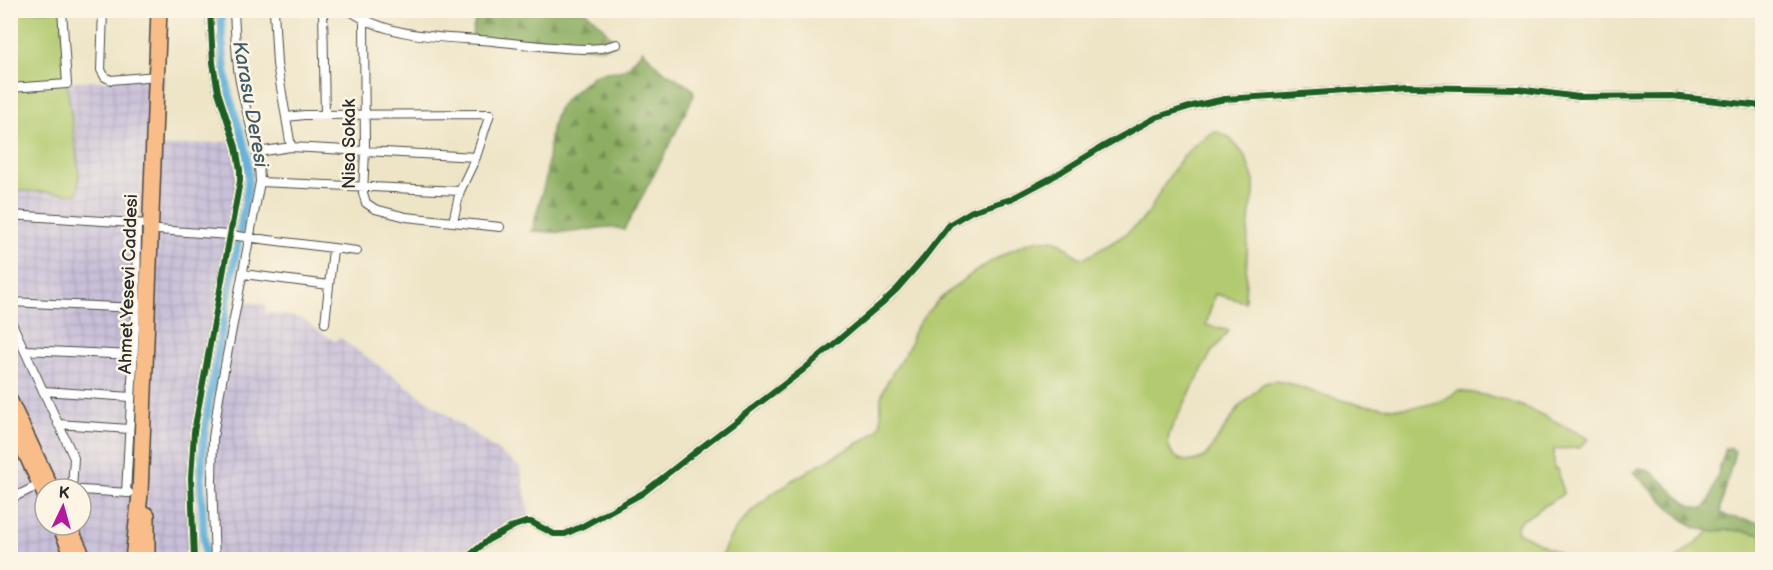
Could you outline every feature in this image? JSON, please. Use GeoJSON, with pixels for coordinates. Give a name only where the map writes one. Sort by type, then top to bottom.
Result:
{"type":"FeatureCollection","features":[{"type":"Feature","properties":{"kind":"highway","name":"Ahmet Yesevi Caddesi"},"geometry":{"type":"LineString","coordinates":[[133,560],[133,493],[159,10]]}},
{"type":"Feature","properties":{"kind":"highway","name":"Ahmet Yesevi Caddesi"},"geometry":{"type":"LineString","coordinates":[[147,560],[148,226],[167,10]]}},
{"type":"Feature","properties":{"kind":"main road"},"geometry":{"type":"LineString","coordinates":[[10,398],[47,477]]}},
{"type":"Feature","properties":{"kind":"main road"},"geometry":{"type":"LineString","coordinates":[[10,423],[35,477]]}},
{"type":"Feature","properties":{"kind":"main road"},"geometry":{"type":"LineString","coordinates":[[63,537],[74,560]]}},
{"type":"Feature","properties":{"kind":"main road"},"geometry":{"type":"LineString","coordinates":[[75,537],[86,560]]}},
{"type":"Feature","properties":{"kind":"street"},"geometry":{"type":"LineString","coordinates":[[10,88],[67,84],[62,10]]}},
{"type":"Feature","properties":{"kind":"street"},"geometry":{"type":"LineString","coordinates":[[103,10],[101,70],[103,75],[111,80],[157,76]]}},
{"type":"Feature","properties":{"kind":"street"},"geometry":{"type":"LineString","coordinates":[[194,560],[191,478],[194,432],[240,170],[234,141],[218,92],[213,63],[210,10]]}},
{"type":"Feature","properties":{"kind":"street"},"geometry":{"type":"LineString","coordinates":[[215,560],[213,438],[260,182],[258,153],[239,76],[234,10]]}},
{"type":"Feature","properties":{"kind":"street"},"geometry":{"type":"LineString","coordinates":[[274,10],[278,64],[291,147]]}},
{"type":"Feature","properties":{"kind":"street"},"geometry":{"type":"LineString","coordinates":[[323,10],[326,115]]}},
{"type":"Feature","properties":{"kind":"street"},"geometry":{"type":"LineString","coordinates":[[349,10],[364,20],[393,30],[422,35],[590,50],[617,44]]}},
{"type":"Feature","properties":{"kind":"street","name":"Nisa Sokak"},"geometry":{"type":"LineString","coordinates":[[364,20],[366,151],[363,187],[366,202],[375,209],[406,217],[500,227]]}},
{"type":"Feature","properties":{"kind":"street"},"geometry":{"type":"LineString","coordinates":[[464,560],[497,533],[526,522],[534,523],[558,535],[583,526],[643,493],[803,370],[882,303],[910,274],[950,224],[972,212],[1011,200],[1157,117],[1191,106],[1225,99],[1405,87],[1518,89],[1579,97],[1671,96],[1762,106]]}},
{"type":"Feature","properties":{"kind":"street"},"geometry":{"type":"LineString","coordinates":[[287,117],[490,114],[476,157],[460,191],[453,222]]}},
{"type":"Feature","properties":{"kind":"street"},"geometry":{"type":"LineString","coordinates":[[258,153],[291,147],[476,157]]}},
{"type":"Feature","properties":{"kind":"street"},"geometry":{"type":"LineString","coordinates":[[260,182],[460,191]]}},
{"type":"Feature","properties":{"kind":"street"},"geometry":{"type":"LineString","coordinates":[[10,215],[148,226],[357,251]]}},
{"type":"Feature","properties":{"kind":"street"},"geometry":{"type":"LineString","coordinates":[[93,491],[133,493],[129,429],[133,356],[136,308],[148,226]]}},
{"type":"Feature","properties":{"kind":"street"},"geometry":{"type":"LineString","coordinates":[[325,323],[333,249]]}},
{"type":"Feature","properties":{"kind":"street"},"geometry":{"type":"LineString","coordinates":[[243,274],[329,285]]}},
{"type":"Feature","properties":{"kind":"street"},"geometry":{"type":"LineString","coordinates":[[10,303],[136,308]]}},
{"type":"Feature","properties":{"kind":"street"},"geometry":{"type":"LineString","coordinates":[[10,319],[74,459],[73,477]]}},
{"type":"Feature","properties":{"kind":"street"},"geometry":{"type":"LineString","coordinates":[[25,350],[133,356]]}},
{"type":"Feature","properties":{"kind":"street"},"geometry":{"type":"LineString","coordinates":[[43,391],[131,396]]}},
{"type":"Feature","properties":{"kind":"street"},"geometry":{"type":"LineString","coordinates":[[58,424],[129,429]]}},
{"type":"Feature","properties":{"kind":"street"},"geometry":{"type":"LineString","coordinates":[[10,499],[33,488]]}},
{"type":"Feature","properties":{"kind":"shaded area"},"geometry":{"type":"Polygon","coordinates":[[[164,76],[161,147],[234,141],[240,170],[194,432],[194,559],[11,559],[10,190],[78,193],[76,149],[67,81],[108,81],[164,76]]]}},
{"type":"Feature","properties":{"kind":"shaded area"},"geometry":{"type":"Polygon","coordinates":[[[238,300],[266,305],[265,312],[303,319],[335,342],[339,337],[520,467],[531,522],[514,526],[464,559],[215,560],[212,459],[238,300]]]}},
{"type":"Feature","properties":{"kind":"green space"},"geometry":{"type":"Polygon","coordinates":[[[584,10],[617,44],[602,48],[472,39],[475,23],[484,11],[584,10]]]}},
{"type":"Feature","properties":{"kind":"green space"},"geometry":{"type":"Polygon","coordinates":[[[10,11],[62,11],[67,84],[79,173],[78,194],[11,190],[10,11]]]}},
{"type":"Feature","properties":{"kind":"green space"},"geometry":{"type":"Polygon","coordinates":[[[643,50],[659,68],[689,86],[694,95],[624,230],[611,227],[566,232],[532,231],[546,178],[551,130],[558,109],[567,98],[594,75],[620,71],[628,67],[643,50]]]}},
{"type":"Feature","properties":{"kind":"green space"},"geometry":{"type":"Polygon","coordinates":[[[1215,131],[1229,137],[1245,156],[1254,181],[1248,233],[1245,302],[1215,294],[1206,325],[1229,331],[1211,353],[1171,429],[1168,438],[1171,452],[1182,460],[1190,461],[1206,456],[1239,407],[1263,384],[1269,382],[1287,383],[1350,402],[1396,408],[1439,401],[1458,391],[1494,397],[1526,408],[1589,439],[1579,448],[1554,449],[1554,469],[1558,469],[1563,494],[1518,523],[1519,533],[1561,554],[1557,559],[721,559],[728,541],[739,525],[769,496],[805,472],[866,439],[878,429],[881,421],[881,398],[892,374],[908,349],[912,335],[929,311],[953,288],[983,266],[1029,243],[1051,240],[1085,258],[1111,243],[1143,219],[1183,157],[1197,143],[1215,131]]]}},
{"type":"Feature","properties":{"kind":"green space"},"geometry":{"type":"Polygon","coordinates":[[[1726,448],[1735,451],[1721,513],[1729,517],[1762,523],[1762,534],[1695,528],[1680,517],[1633,472],[1639,468],[1647,470],[1686,502],[1694,507],[1704,508],[1709,502],[1726,448]]]}},
{"type":"Feature","properties":{"kind":"green space"},"geometry":{"type":"Polygon","coordinates":[[[1726,529],[1762,534],[1762,559],[1675,560],[1710,531],[1726,529]]]}},
{"type":"Feature","properties":{"kind":"waterway","name":"Karasu Deresi"},"geometry":{"type":"LineString","coordinates":[[205,560],[201,480],[204,435],[248,178],[246,152],[226,79],[220,10]]}},
{"type":"Feature","properties":{"kind":"cycle path"},"geometry":{"type":"LineString","coordinates":[[194,560],[191,478],[194,432],[240,181],[236,147],[218,92],[213,63],[210,10]]}},
{"type":"Feature","properties":{"kind":"cycle path"},"geometry":{"type":"LineString","coordinates":[[464,560],[488,540],[514,526],[531,522],[554,534],[565,534],[643,493],[803,370],[882,303],[923,259],[950,224],[972,211],[1011,199],[1157,117],[1225,99],[1405,87],[1518,89],[1579,97],[1671,96],[1762,106]]}}]}
